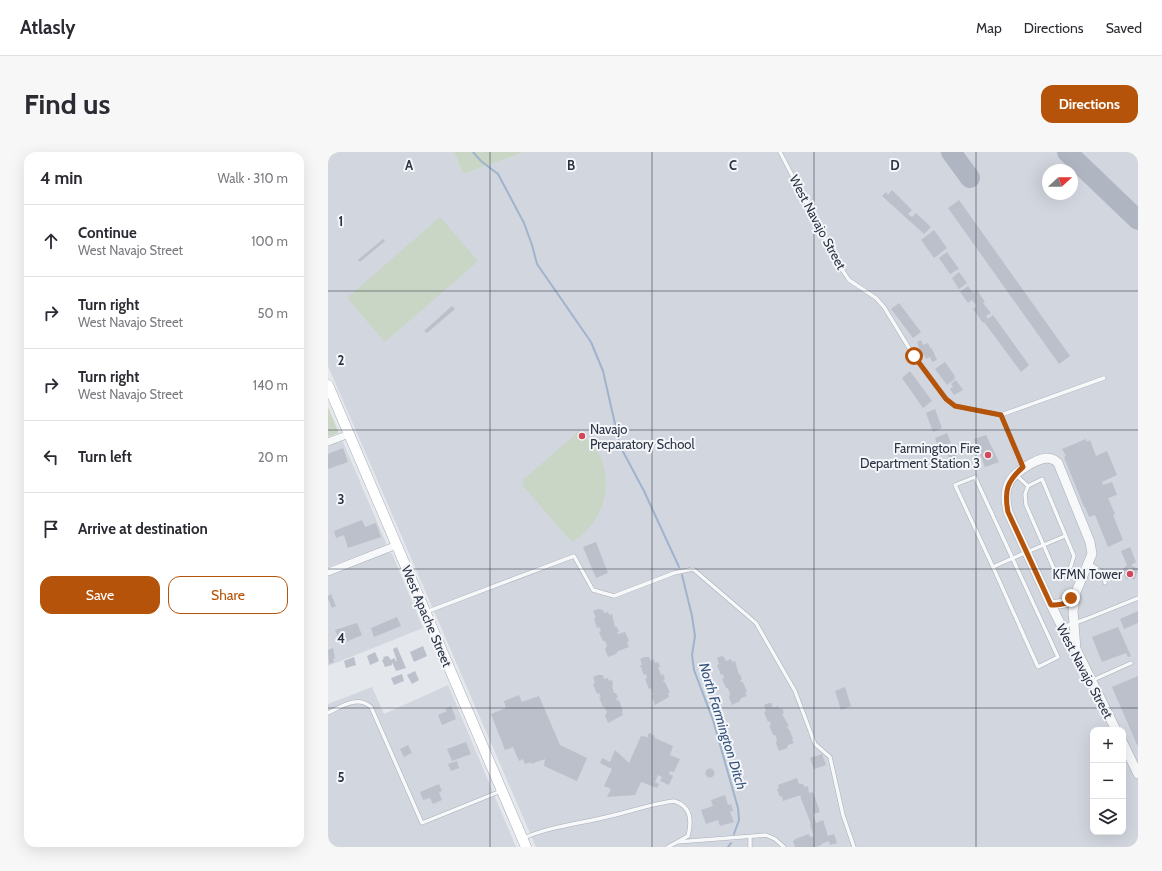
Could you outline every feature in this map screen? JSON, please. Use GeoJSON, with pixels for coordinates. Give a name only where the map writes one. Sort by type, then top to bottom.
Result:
{"type":"FeatureCollection","features":[{"type":"Feature","properties":{"kind":"main road","name":"West Apache Street"},"geometry":{"type":"LineString","coordinates":[[328,385],[524,843]]}},
{"type":"Feature","properties":{"kind":"street"},"geometry":{"type":"LineString","coordinates":[[328,442],[349,434]]}},
{"type":"Feature","properties":{"kind":"street"},"geometry":{"type":"LineString","coordinates":[[1023,467],[1046,458],[1053,459],[1058,463],[1090,542],[1092,554],[1076,592],[1073,611],[1076,649]]}},
{"type":"Feature","properties":{"kind":"street","name":"West Navajo Street"},"geometry":{"type":"LineString","coordinates":[[1023,467],[1010,482],[1006,501],[1008,512],[1062,628],[1076,649],[1115,727]]}},
{"type":"Feature","properties":{"kind":"street"},"geometry":{"type":"LineString","coordinates":[[328,572],[397,545]]}},
{"type":"Feature","properties":{"kind":"street"},"geometry":{"type":"LineString","coordinates":[[1051,605],[1065,603],[1076,592]]}},
{"type":"Feature","properties":{"kind":"street"},"geometry":{"type":"LineString","coordinates":[[1126,750],[1138,774]]}},
{"type":"Feature","properties":{"kind":"lane","name":"West Navajo Street"},"geometry":{"type":"LineString","coordinates":[[780,152],[837,262],[849,280],[876,298],[884,307],[914,356],[946,399],[955,406],[1001,415]]}},
{"type":"Feature","properties":{"kind":"lane"},"geometry":{"type":"LineString","coordinates":[[1023,467],[1001,415],[1104,378]]}},
{"type":"Feature","properties":{"kind":"lane"},"geometry":{"type":"LineString","coordinates":[[1015,475],[1028,486]]}},
{"type":"Feature","properties":{"kind":"lane"},"geometry":{"type":"LineString","coordinates":[[975,476],[1058,657],[1038,667],[993,567],[955,485],[975,476]]}},
{"type":"Feature","properties":{"kind":"lane"},"geometry":{"type":"LineString","coordinates":[[1042,479],[1065,536],[1074,556],[1069,572],[1057,576],[1026,505],[1025,494],[1028,486],[1042,479]]}},
{"type":"Feature","properties":{"kind":"lane"},"geometry":{"type":"LineString","coordinates":[[993,567],[1065,536]]}},
{"type":"Feature","properties":{"kind":"lane"},"geometry":{"type":"LineString","coordinates":[[425,613],[574,556],[593,590],[614,596],[674,573],[693,569],[756,623],[795,692],[815,744],[830,757],[843,815],[854,847]]}},
{"type":"Feature","properties":{"kind":"lane"},"geometry":{"type":"LineString","coordinates":[[1088,564],[1101,571],[1105,583]]}},
{"type":"Feature","properties":{"kind":"lane"},"geometry":{"type":"LineString","coordinates":[[1062,628],[1138,598]]}},
{"type":"Feature","properties":{"kind":"lane"},"geometry":{"type":"LineString","coordinates":[[1092,681],[1131,664]]}},
{"type":"Feature","properties":{"kind":"lane"},"geometry":{"type":"LineString","coordinates":[[328,713],[339,707],[357,701],[367,703],[371,707],[422,823],[502,791]]}},
{"type":"Feature","properties":{"kind":"lane"},"geometry":{"type":"LineString","coordinates":[[524,843],[534,833],[674,801],[679,802],[687,810],[691,819],[691,826],[688,836],[668,847]]}},
{"type":"Feature","properties":{"kind":"lane"},"geometry":{"type":"LineString","coordinates":[[676,842],[766,835],[775,839],[784,847]]}},
{"type":"Feature","properties":{"kind":"lane"},"geometry":{"type":"LineString","coordinates":[[750,836],[750,847]]}},
{"type":"Feature","properties":{"kind":"shaded area"},"geometry":{"type":"Polygon","coordinates":[[[328,152],[454,152],[463,174],[525,152],[1138,152],[1138,847],[536,847],[328,366],[328,152]]]}},
{"type":"Feature","properties":{"kind":"shaded area"},"geometry":{"type":"Polygon","coordinates":[[[342,441],[386,543],[384,546],[328,567],[328,445],[342,441]]]}},
{"type":"Feature","properties":{"kind":"shaded area"},"geometry":{"type":"Polygon","coordinates":[[[388,552],[393,556],[423,628],[328,666],[328,576],[388,552]]]}},
{"type":"Feature","properties":{"kind":"shaded area"},"geometry":{"type":"Polygon","coordinates":[[[448,685],[516,847],[328,847],[328,704],[372,687],[384,714],[448,685]]]}},
{"type":"Feature","properties":{"kind":"green space"},"geometry":{"type":"Polygon","coordinates":[[[454,152],[525,152],[463,174],[454,152]]]}},
{"type":"Feature","properties":{"kind":"green space"},"geometry":{"type":"Polygon","coordinates":[[[440,217],[478,261],[385,342],[347,298],[440,217]]]}},
{"type":"Feature","properties":{"kind":"green space"},"geometry":{"type":"Polygon","coordinates":[[[328,407],[338,433],[328,437],[328,407]]]}},
{"type":"Feature","properties":{"kind":"green space"},"geometry":{"type":"Polygon","coordinates":[[[579,431],[597,450],[604,466],[606,479],[603,503],[598,515],[591,525],[572,542],[523,486],[523,480],[579,431]]]}},
{"type":"Feature","properties":{"kind":"building"},"geometry":{"type":"Polygon","coordinates":[[[892,190],[912,210],[908,214],[912,217],[916,213],[931,227],[924,234],[882,196],[886,192],[888,195],[892,190]]]}},
{"type":"Feature","properties":{"kind":"building"},"geometry":{"type":"Polygon","coordinates":[[[959,200],[1070,356],[1059,364],[948,208],[959,200]]]}},
{"type":"Feature","properties":{"kind":"building"},"geometry":{"type":"Polygon","coordinates":[[[934,230],[947,248],[934,258],[921,240],[934,230]]]}},
{"type":"Feature","properties":{"kind":"building"},"geometry":{"type":"Polygon","coordinates":[[[383,239],[385,241],[360,262],[358,260],[383,239]]]}},
{"type":"Feature","properties":{"kind":"building"},"geometry":{"type":"Polygon","coordinates":[[[947,252],[959,269],[950,274],[939,258],[947,252]]]}},
{"type":"Feature","properties":{"kind":"building"},"geometry":{"type":"Polygon","coordinates":[[[959,272],[967,283],[959,289],[952,278],[959,272]]]}},
{"type":"Feature","properties":{"kind":"building"},"geometry":{"type":"Polygon","coordinates":[[[968,286],[973,293],[977,290],[985,302],[983,303],[991,313],[986,316],[988,319],[993,315],[1029,365],[1021,372],[973,309],[977,306],[972,300],[968,303],[960,292],[968,286]]]}},
{"type":"Feature","properties":{"kind":"building"},"geometry":{"type":"Polygon","coordinates":[[[899,303],[921,332],[913,338],[891,309],[899,303]]]}},
{"type":"Feature","properties":{"kind":"building"},"geometry":{"type":"Polygon","coordinates":[[[452,306],[455,309],[427,333],[424,331],[452,306]]]}},
{"type":"Feature","properties":{"kind":"building"},"geometry":{"type":"Polygon","coordinates":[[[921,340],[923,345],[928,343],[937,360],[932,362],[930,357],[926,359],[924,355],[922,356],[917,342],[921,340]]]}},
{"type":"Feature","properties":{"kind":"building"},"geometry":{"type":"Polygon","coordinates":[[[945,362],[955,376],[955,379],[947,385],[935,369],[945,362]]]}},
{"type":"Feature","properties":{"kind":"building"},"geometry":{"type":"Polygon","coordinates":[[[910,371],[932,401],[923,408],[902,378],[910,371]]]}},
{"type":"Feature","properties":{"kind":"building"},"geometry":{"type":"Polygon","coordinates":[[[956,380],[963,390],[954,395],[950,389],[953,387],[951,384],[956,380]]]}},
{"type":"Feature","properties":{"kind":"building"},"geometry":{"type":"Polygon","coordinates":[[[935,409],[942,428],[933,432],[926,413],[935,409]]]}},
{"type":"Feature","properties":{"kind":"building"},"geometry":{"type":"Polygon","coordinates":[[[947,433],[951,443],[939,448],[935,438],[947,433]]]}},
{"type":"Feature","properties":{"kind":"building","name":"Farmington Fire Department Station 3"},"geometry":{"type":"Polygon","coordinates":[[[986,435],[999,462],[985,467],[974,439],[986,435]]]}},
{"type":"Feature","properties":{"kind":"building"},"geometry":{"type":"Polygon","coordinates":[[[1086,439],[1087,442],[1090,440],[1096,456],[1107,451],[1117,475],[1102,482],[1103,485],[1112,482],[1117,495],[1108,498],[1115,514],[1113,515],[1123,540],[1108,547],[1095,515],[1089,517],[1084,507],[1064,457],[1066,456],[1062,449],[1086,439]]]}},
{"type":"Feature","properties":{"kind":"building"},"geometry":{"type":"Polygon","coordinates":[[[343,448],[348,462],[328,469],[328,454],[343,448]]]}},
{"type":"Feature","properties":{"kind":"building"},"geometry":{"type":"Polygon","coordinates":[[[953,448],[960,465],[953,468],[946,451],[953,448]]]}},
{"type":"Feature","properties":{"kind":"building"},"geometry":{"type":"Polygon","coordinates":[[[362,520],[365,527],[376,523],[381,537],[348,548],[344,535],[336,538],[334,531],[362,520]]]}},
{"type":"Feature","properties":{"kind":"building"},"geometry":{"type":"Polygon","coordinates":[[[596,542],[608,573],[596,578],[583,547],[596,542]]]}},
{"type":"Feature","properties":{"kind":"building"},"geometry":{"type":"Polygon","coordinates":[[[1130,547],[1136,562],[1131,565],[1138,569],[1135,579],[1126,579],[1122,570],[1127,565],[1121,551],[1130,547]]]}},
{"type":"Feature","properties":{"kind":"building"},"geometry":{"type":"Polygon","coordinates":[[[331,594],[336,606],[332,608],[328,599],[328,596],[331,594]]]}},
{"type":"Feature","properties":{"kind":"building"},"geometry":{"type":"Polygon","coordinates":[[[598,609],[603,610],[604,613],[608,612],[609,615],[612,614],[615,627],[617,627],[619,632],[617,632],[618,634],[625,632],[629,641],[627,642],[629,647],[608,657],[605,649],[607,646],[605,641],[603,641],[599,632],[601,631],[599,627],[597,628],[594,618],[596,617],[593,611],[598,609]]]}},
{"type":"Feature","properties":{"kind":"building"},"geometry":{"type":"Polygon","coordinates":[[[1138,611],[1138,623],[1124,629],[1120,619],[1138,611]]]}},
{"type":"Feature","properties":{"kind":"building"},"geometry":{"type":"Polygon","coordinates":[[[397,617],[401,626],[374,637],[371,628],[397,617]]]}},
{"type":"Feature","properties":{"kind":"building"},"geometry":{"type":"Polygon","coordinates":[[[357,623],[362,635],[341,644],[335,630],[357,623]]]}},
{"type":"Feature","properties":{"kind":"building"},"geometry":{"type":"Polygon","coordinates":[[[1118,627],[1131,656],[1128,657],[1126,653],[1102,662],[1092,637],[1118,627]]]}},
{"type":"Feature","properties":{"kind":"building"},"geometry":{"type":"Polygon","coordinates":[[[423,646],[427,656],[414,662],[410,652],[423,646]]]}},
{"type":"Feature","properties":{"kind":"building"},"geometry":{"type":"Polygon","coordinates":[[[397,647],[406,668],[396,671],[392,662],[392,665],[385,667],[382,660],[384,659],[383,657],[388,656],[391,660],[394,658],[397,661],[393,649],[397,647]]]}},
{"type":"Feature","properties":{"kind":"building"},"geometry":{"type":"Polygon","coordinates":[[[333,648],[335,658],[333,659],[334,662],[329,664],[328,650],[333,648]]]}},
{"type":"Feature","properties":{"kind":"building"},"geometry":{"type":"Polygon","coordinates":[[[375,652],[379,661],[370,665],[367,656],[375,652]]]}},
{"type":"Feature","properties":{"kind":"building"},"geometry":{"type":"Polygon","coordinates":[[[722,656],[726,661],[731,659],[732,662],[735,661],[739,675],[740,674],[742,679],[740,680],[743,682],[747,692],[745,693],[747,696],[741,698],[740,701],[732,705],[728,688],[726,688],[722,679],[724,678],[723,674],[721,675],[717,665],[719,664],[717,658],[722,656]]]}},
{"type":"Feature","properties":{"kind":"building"},"geometry":{"type":"Polygon","coordinates":[[[354,657],[356,665],[346,668],[344,661],[354,657]]]}},
{"type":"Feature","properties":{"kind":"building"},"geometry":{"type":"Polygon","coordinates":[[[649,657],[651,661],[654,659],[655,663],[658,662],[661,675],[663,674],[665,679],[663,680],[670,693],[668,693],[669,697],[655,705],[651,688],[649,689],[645,679],[647,678],[646,674],[644,675],[640,665],[642,665],[640,659],[649,657]]]}},
{"type":"Feature","properties":{"kind":"building"},"geometry":{"type":"Polygon","coordinates":[[[415,671],[419,680],[412,684],[407,675],[415,671]]]}},
{"type":"Feature","properties":{"kind":"building"},"geometry":{"type":"Polygon","coordinates":[[[402,674],[404,681],[394,685],[391,678],[402,674]]]}},
{"type":"Feature","properties":{"kind":"building"},"geometry":{"type":"Polygon","coordinates":[[[603,675],[604,679],[608,678],[609,681],[612,680],[614,693],[616,693],[618,698],[616,698],[617,701],[619,700],[623,711],[623,715],[608,723],[605,715],[607,712],[603,707],[599,693],[597,694],[593,684],[595,683],[593,677],[603,675]]]}},
{"type":"Feature","properties":{"kind":"building"},"geometry":{"type":"Polygon","coordinates":[[[1138,676],[1138,747],[1112,687],[1138,676]]]}},
{"type":"Feature","properties":{"kind":"building"},"geometry":{"type":"Polygon","coordinates":[[[845,687],[851,706],[841,710],[835,691],[845,687]]]}},
{"type":"Feature","properties":{"kind":"building"},"geometry":{"type":"Polygon","coordinates":[[[519,695],[522,702],[539,696],[560,745],[587,758],[577,781],[544,766],[545,759],[531,764],[531,762],[525,764],[523,759],[519,761],[513,747],[505,750],[491,714],[506,708],[504,701],[519,695]]]}},
{"type":"Feature","properties":{"kind":"building"},"geometry":{"type":"Polygon","coordinates":[[[771,703],[773,708],[778,706],[779,709],[782,708],[784,713],[782,714],[789,726],[787,726],[794,743],[779,751],[776,743],[777,740],[769,725],[771,725],[770,721],[768,722],[764,712],[766,711],[764,705],[771,703]]]}},
{"type":"Feature","properties":{"kind":"building"},"geometry":{"type":"Polygon","coordinates":[[[451,706],[456,719],[442,725],[438,715],[447,711],[445,709],[451,706]]]}},
{"type":"Feature","properties":{"kind":"building"},"geometry":{"type":"Polygon","coordinates":[[[651,733],[655,738],[673,746],[670,755],[680,759],[674,772],[670,771],[669,774],[673,776],[669,785],[660,781],[662,777],[658,775],[655,782],[659,784],[657,788],[641,782],[635,795],[607,797],[611,789],[604,786],[612,769],[600,763],[602,758],[610,762],[615,750],[629,763],[641,736],[648,737],[648,734],[651,733]]]}},
{"type":"Feature","properties":{"kind":"building"},"geometry":{"type":"Polygon","coordinates":[[[466,742],[471,754],[452,761],[447,749],[466,742]]]}},
{"type":"Feature","properties":{"kind":"building"},"geometry":{"type":"Polygon","coordinates":[[[408,745],[412,753],[404,757],[400,749],[408,745]]]}},
{"type":"Feature","properties":{"kind":"building"},"geometry":{"type":"Polygon","coordinates":[[[822,754],[826,765],[814,769],[810,758],[822,754]]]}},
{"type":"Feature","properties":{"kind":"building"},"geometry":{"type":"Polygon","coordinates":[[[457,761],[459,768],[451,771],[448,764],[457,761]]]}},
{"type":"Feature","properties":{"kind":"building"},"geometry":{"type":"Polygon","coordinates":[[[710,768],[715,773],[710,778],[705,773],[710,768]]]}},
{"type":"Feature","properties":{"kind":"building"},"geometry":{"type":"Polygon","coordinates":[[[797,778],[799,784],[803,784],[805,787],[808,786],[809,793],[813,792],[820,812],[813,814],[816,823],[823,820],[828,836],[834,834],[837,843],[830,845],[829,841],[816,847],[795,847],[793,841],[795,839],[809,834],[810,837],[814,836],[810,825],[811,824],[800,796],[801,795],[783,801],[782,796],[780,797],[777,789],[779,788],[778,785],[797,778]]]}},
{"type":"Feature","properties":{"kind":"building"},"geometry":{"type":"Polygon","coordinates":[[[439,784],[442,791],[439,792],[442,800],[433,804],[430,798],[423,800],[420,792],[439,784]]]}},
{"type":"Feature","properties":{"kind":"building"},"geometry":{"type":"Polygon","coordinates":[[[725,795],[728,805],[731,804],[733,811],[730,812],[734,822],[720,826],[718,820],[706,824],[701,810],[713,806],[711,800],[725,795]]]}},
{"type":"Feature","properties":{"kind":"waterway","name":"North Farmington Ditch"},"geometry":{"type":"LineString","coordinates":[[473,152],[481,161],[498,174],[524,223],[537,264],[591,342],[603,371],[620,446],[644,491],[679,567]]}},
{"type":"Feature","properties":{"kind":"waterway","name":"North Farmington Ditch"},"geometry":{"type":"LineString","coordinates":[[682,575],[692,616],[695,636],[692,655],[694,670],[713,720],[738,808],[739,820],[734,834]]}},
{"type":"Feature","properties":{"kind":"waterway","name":"North Farmington Ditch"},"geometry":{"type":"LineString","coordinates":[[728,847],[731,843]]}},
{"type":"Feature","properties":{"kind":"taxiway"},"geometry":{"type":"LineString","coordinates":[[951,152],[970,178]]}},
{"type":"Feature","properties":{"kind":"taxiway"},"geometry":{"type":"LineString","coordinates":[[1067,152],[1138,220]]}},
{"type":"Feature","properties":{"kind":"place","name":"Navajo Preparatory School"},"geometry":{"type":"Point","coordinates":[582,436]}},
{"type":"Feature","properties":{"kind":"place","name":"Farmington Fire Department Station 3"},"geometry":{"type":"Point","coordinates":[988,455]}},
{"type":"Feature","properties":{"kind":"place","name":"KFMN Tower"},"geometry":{"type":"Point","coordinates":[1130,574]}},
{"type":"Feature","properties":{"kind":"route"},"geometry":{"type":"LineString","coordinates":[[914,356],[946,399],[955,406],[1001,415],[1023,467],[1010,482],[1006,501],[1008,512],[1051,605],[1061,605],[1069,601],[1071,598]]}}]}
